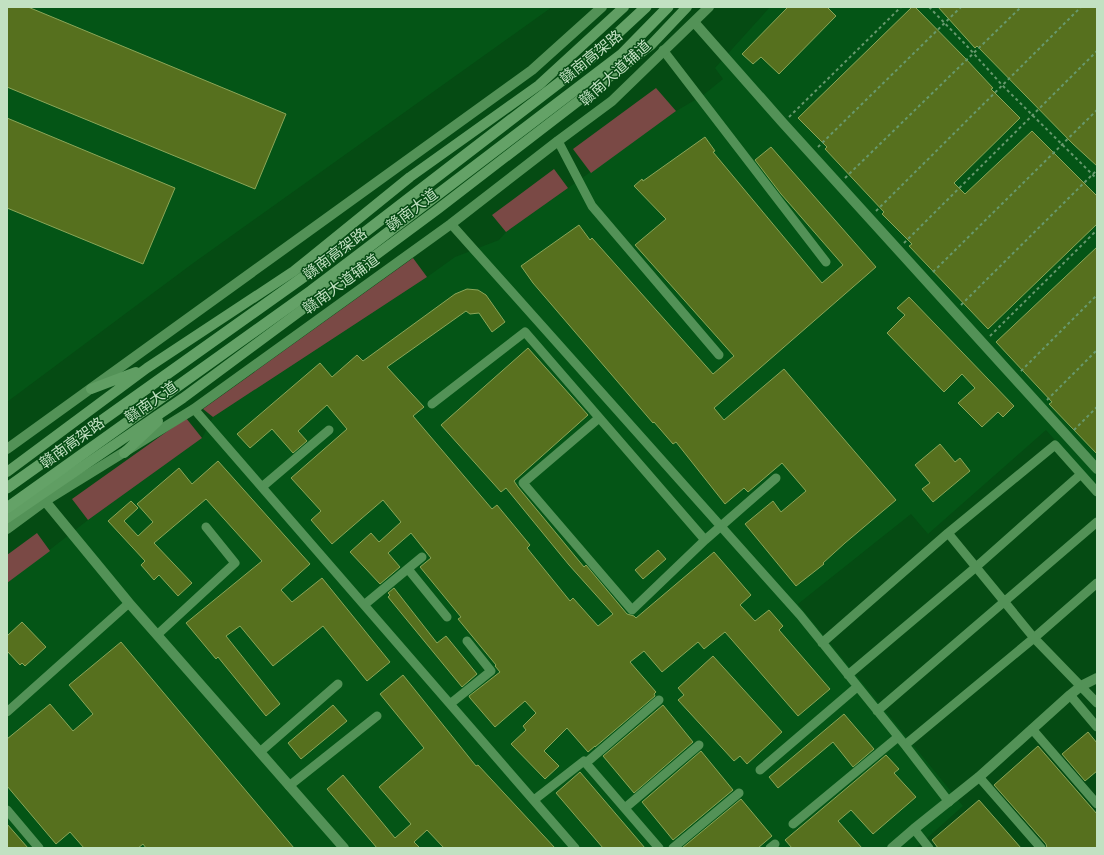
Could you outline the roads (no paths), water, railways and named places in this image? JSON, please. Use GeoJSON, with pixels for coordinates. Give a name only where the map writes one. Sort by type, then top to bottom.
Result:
{"type":"FeatureCollection","features":[{"type":"Feature","properties":{"kind":"highway","name":"赣南高架路"},"geometry":{"type":"LineString","coordinates":[[7,488],[347,246],[590,59],[646,7]]}},
{"type":"Feature","properties":{"kind":"highway","name":"赣南高架路"},"geometry":{"type":"LineString","coordinates":[[7,508],[311,291],[621,55],[668,7]]}},
{"type":"Feature","properties":{"kind":"main road","name":"赣南大道"},"geometry":{"type":"LineString","coordinates":[[7,472],[147,368],[294,271],[410,177],[539,85],[624,7]]}},
{"type":"Feature","properties":{"kind":"main road","name":"赣南大道"},"geometry":{"type":"LineString","coordinates":[[7,518],[183,398],[438,209],[651,45],[686,8]]}},
{"type":"Feature","properties":{"kind":"main road"},"geometry":{"type":"LineString","coordinates":[[91,389],[147,368]]}},
{"type":"Feature","properties":{"kind":"main road"},"geometry":{"type":"LineString","coordinates":[[124,453],[183,398]]}},
{"type":"Feature","properties":{"kind":"street"},"geometry":{"type":"LineString","coordinates":[[7,449],[532,70],[602,7]]}},
{"type":"Feature","properties":{"kind":"street","name":"赣南大道辅道"},"geometry":{"type":"LineString","coordinates":[[7,529],[45,501],[194,409],[451,224],[612,101],[663,50],[710,7]]}},
{"type":"Feature","properties":{"kind":"street"},"geometry":{"type":"LineString","coordinates":[[694,22],[783,123],[1097,470]]}},
{"type":"Feature","properties":{"kind":"street"},"geometry":{"type":"LineString","coordinates":[[663,50],[826,262]]}},
{"type":"Feature","properties":{"kind":"street"},"geometry":{"type":"LineString","coordinates":[[558,141],[592,206],[719,355]]}},
{"type":"Feature","properties":{"kind":"street"},"geometry":{"type":"LineString","coordinates":[[451,224],[800,615],[905,745],[948,802]]}},
{"type":"Feature","properties":{"kind":"street"},"geometry":{"type":"LineString","coordinates":[[432,404],[525,332],[705,540]]}},
{"type":"Feature","properties":{"kind":"street"},"geometry":{"type":"LineString","coordinates":[[194,409],[575,848]]}},
{"type":"Feature","properties":{"kind":"street"},"geometry":{"type":"LineString","coordinates":[[599,418],[523,483],[632,610],[705,540],[776,478]]}},
{"type":"Feature","properties":{"kind":"street"},"geometry":{"type":"LineString","coordinates":[[262,487],[329,430]]}},
{"type":"Feature","properties":{"kind":"street"},"geometry":{"type":"LineString","coordinates":[[822,643],[948,533],[1055,445],[1097,492]]}},
{"type":"Feature","properties":{"kind":"street"},"geometry":{"type":"LineString","coordinates":[[848,676],[976,567],[1081,474]]}},
{"type":"Feature","properties":{"kind":"street"},"geometry":{"type":"LineString","coordinates":[[45,501],[156,635],[344,848]]}},
{"type":"Feature","properties":{"kind":"street"},"geometry":{"type":"LineString","coordinates":[[877,711],[1097,522]]}},
{"type":"Feature","properties":{"kind":"street"},"geometry":{"type":"LineString","coordinates":[[156,635],[235,563],[206,527]]}},
{"type":"Feature","properties":{"kind":"street"},"geometry":{"type":"LineString","coordinates":[[948,533],[1034,638],[1097,703]]}},
{"type":"Feature","properties":{"kind":"street"},"geometry":{"type":"LineString","coordinates":[[364,606],[422,557]]}},
{"type":"Feature","properties":{"kind":"street"},"geometry":{"type":"LineString","coordinates":[[408,569],[447,617]]}},
{"type":"Feature","properties":{"kind":"street"},"geometry":{"type":"LineString","coordinates":[[905,745],[1097,584]]}},
{"type":"Feature","properties":{"kind":"street"},"geometry":{"type":"LineString","coordinates":[[7,712],[129,603]]}},
{"type":"Feature","properties":{"kind":"street"},"geometry":{"type":"LineString","coordinates":[[450,704],[491,671],[467,641]]}},
{"type":"Feature","properties":{"kind":"street"},"geometry":{"type":"LineString","coordinates":[[892,848],[914,828],[979,777],[1070,695],[1081,686],[1097,678]]}},
{"type":"Feature","properties":{"kind":"street"},"geometry":{"type":"LineString","coordinates":[[260,752],[338,684]]}},
{"type":"Feature","properties":{"kind":"street"},"geometry":{"type":"LineString","coordinates":[[760,770],[858,687]]}},
{"type":"Feature","properties":{"kind":"street"},"geometry":{"type":"LineString","coordinates":[[1070,695],[1097,727]]}},
{"type":"Feature","properties":{"kind":"street"},"geometry":{"type":"LineString","coordinates":[[534,800],[584,761],[586,763],[660,700]]}},
{"type":"Feature","properties":{"kind":"street"},"geometry":{"type":"LineString","coordinates":[[289,786],[377,716]]}},
{"type":"Feature","properties":{"kind":"street"},"geometry":{"type":"LineString","coordinates":[[1032,729],[1097,804]]}},
{"type":"Feature","properties":{"kind":"street"},"geometry":{"type":"LineString","coordinates":[[793,824],[898,737]]}},
{"type":"Feature","properties":{"kind":"street"},"geometry":{"type":"LineString","coordinates":[[625,808],[699,745]]}},
{"type":"Feature","properties":{"kind":"street"},"geometry":{"type":"LineString","coordinates":[[586,763],[659,848]]}},
{"type":"Feature","properties":{"kind":"street"},"geometry":{"type":"LineString","coordinates":[[979,777],[1041,848]]}},
{"type":"Feature","properties":{"kind":"street"},"geometry":{"type":"LineString","coordinates":[[673,848],[739,793]]}},
{"type":"Feature","properties":{"kind":"street"},"geometry":{"type":"LineString","coordinates":[[7,810],[39,848]]}},
{"type":"Feature","properties":{"kind":"street"},"geometry":{"type":"LineString","coordinates":[[914,828],[930,848]]}}]}
